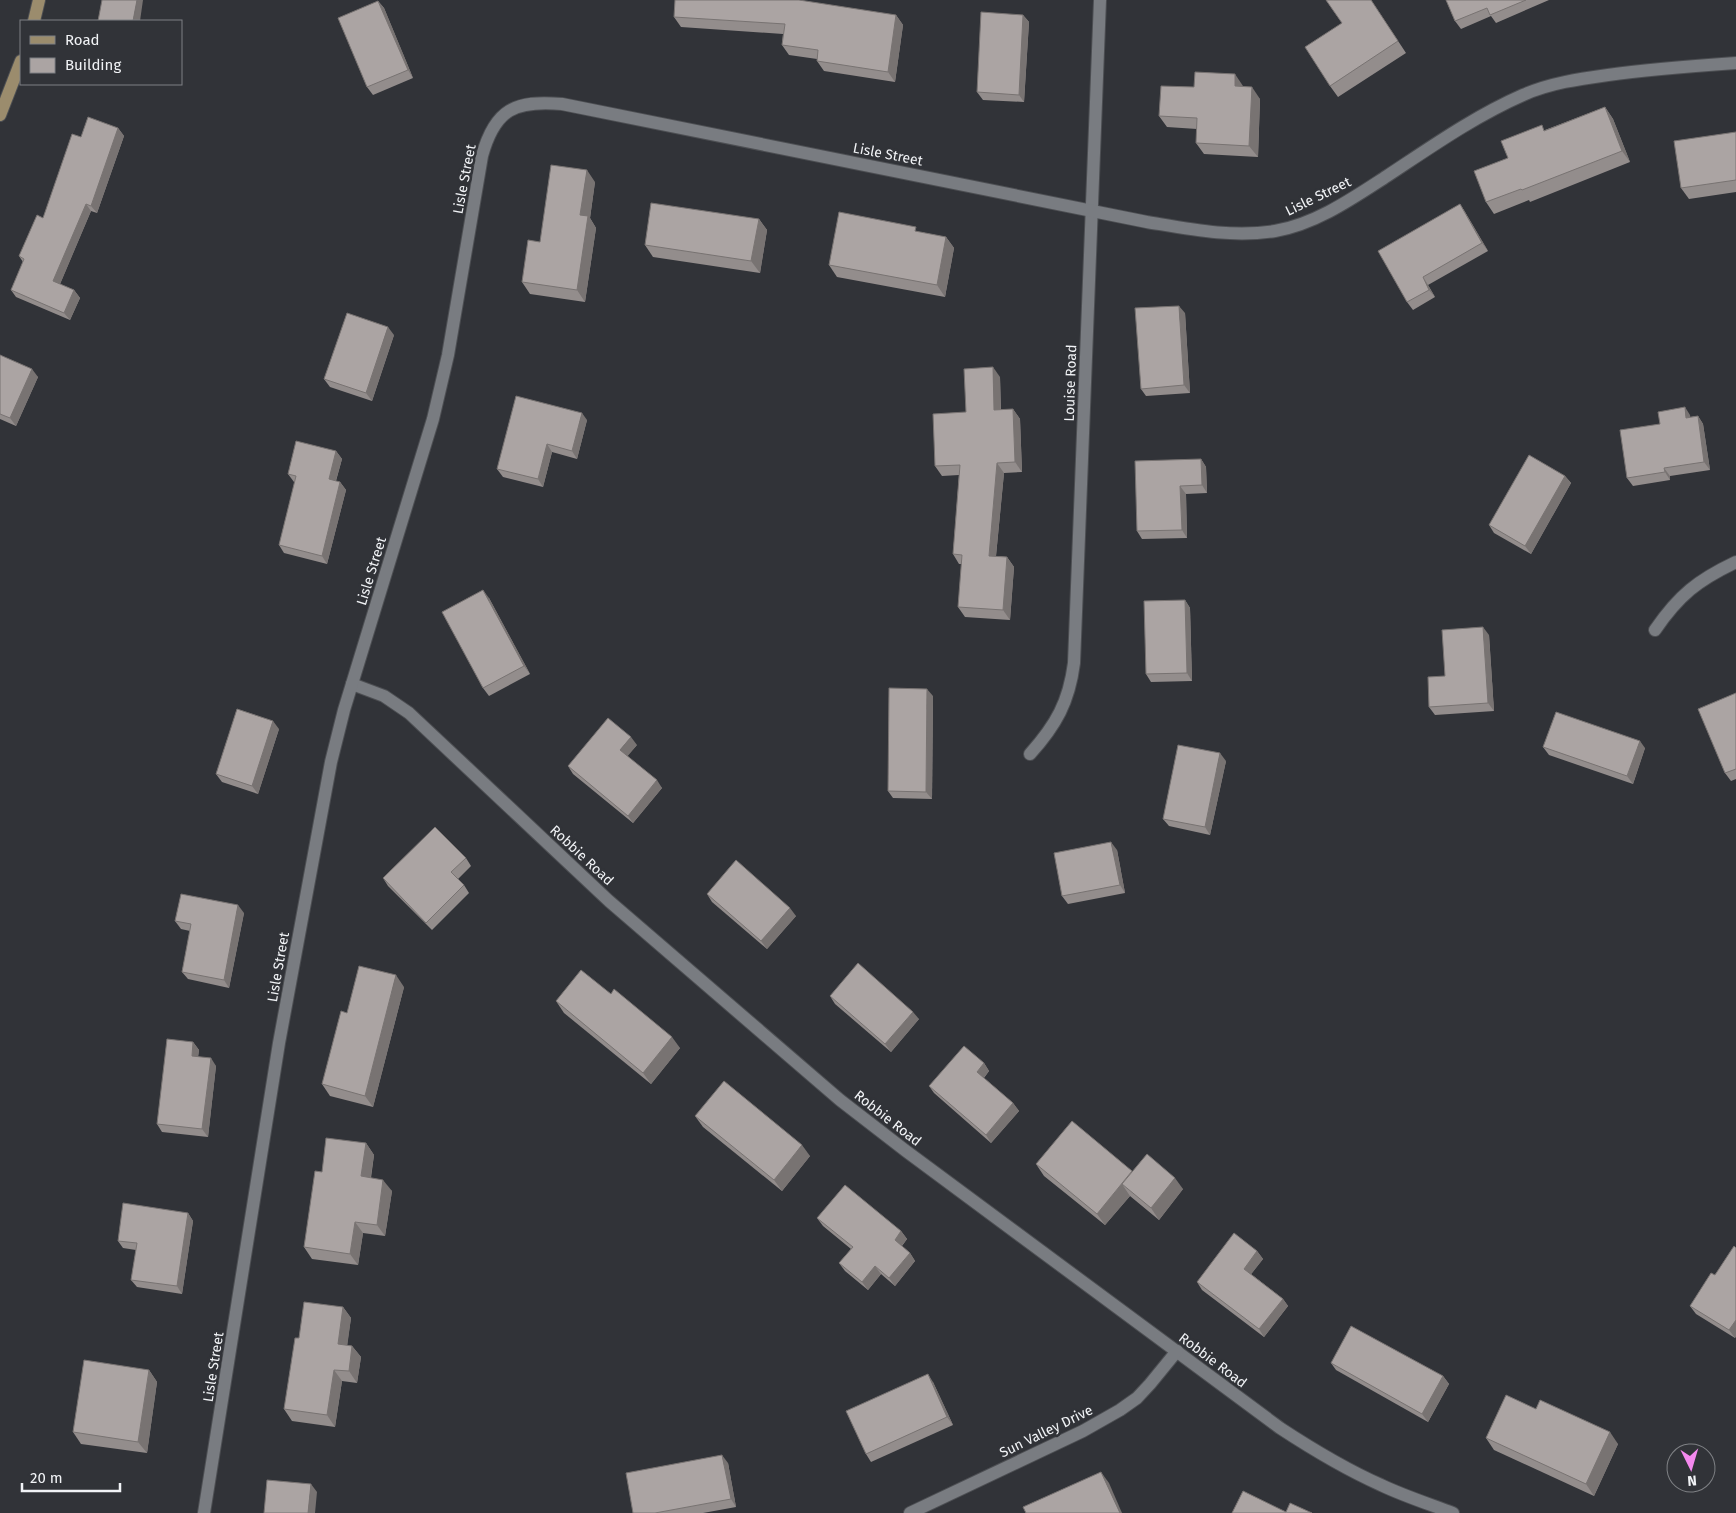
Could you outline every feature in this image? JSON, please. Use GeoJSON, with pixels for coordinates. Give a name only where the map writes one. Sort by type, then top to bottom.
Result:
{"type":"FeatureCollection","features":[{"type":"Feature","properties":{"kind":"main road"},"geometry":{"type":"LineString","coordinates":[[34,20],[39,0]]}},
{"type":"Feature","properties":{"kind":"main road"},"geometry":{"type":"LineString","coordinates":[[0,115],[20,64]]}},
{"type":"Feature","properties":{"kind":"street","name":"Louise Road"},"geometry":{"type":"LineString","coordinates":[[1030,754],[1046,736],[1058,718],[1071,683],[1074,663],[1100,0]]}},
{"type":"Feature","properties":{"kind":"street","name":"Lisle Street"},"geometry":{"type":"LineString","coordinates":[[204,1513],[286,1003],[331,762],[344,710],[428,436],[448,354],[482,156],[493,127],[503,115],[515,108],[530,103],[562,104],[1188,229],[1258,233],[1291,227],[1330,210],[1502,105],[1544,87],[1574,80],[1624,73],[1736,62]]}},
{"type":"Feature","properties":{"kind":"street"},"geometry":{"type":"LineString","coordinates":[[1655,630],[1676,602],[1688,591],[1713,573],[1736,562]]}},
{"type":"Feature","properties":{"kind":"street","name":"Robbie Road"},"geometry":{"type":"LineString","coordinates":[[352,684],[384,696],[409,713],[610,901],[853,1110],[906,1151],[1177,1351],[1254,1411],[1323,1455],[1383,1486],[1453,1513]]}},
{"type":"Feature","properties":{"kind":"street","name":"Sun Valley Drive"},"geometry":{"type":"LineString","coordinates":[[910,1513],[1083,1430],[1120,1410],[1137,1398],[1177,1351]]}},
{"type":"Feature","properties":{"kind":"building"},"geometry":{"type":"Polygon","coordinates":[[[102,0],[137,0],[133,20],[98,20],[102,0]]]}},
{"type":"Feature","properties":{"kind":"building"},"geometry":{"type":"Polygon","coordinates":[[[675,0],[799,0],[896,15],[888,72],[817,61],[818,50],[782,45],[785,24],[674,17],[675,0]]]}},
{"type":"Feature","properties":{"kind":"building"},"geometry":{"type":"Polygon","coordinates":[[[1326,0],[1371,0],[1398,41],[1330,86],[1305,47],[1342,23],[1326,0]]]}},
{"type":"Feature","properties":{"kind":"building"},"geometry":{"type":"Polygon","coordinates":[[[1446,0],[1526,0],[1490,15],[1487,8],[1455,21],[1446,0]]]}},
{"type":"Feature","properties":{"kind":"building"},"geometry":{"type":"Polygon","coordinates":[[[378,1],[408,70],[367,87],[338,18],[378,1]]]}},
{"type":"Feature","properties":{"kind":"building"},"geometry":{"type":"Polygon","coordinates":[[[981,12],[1023,15],[1019,95],[977,92],[981,12]]]}},
{"type":"Feature","properties":{"kind":"building"},"geometry":{"type":"Polygon","coordinates":[[[1195,72],[1235,74],[1235,86],[1252,87],[1249,146],[1196,143],[1197,118],[1159,116],[1161,86],[1194,87],[1195,72]]]}},
{"type":"Feature","properties":{"kind":"building"},"geometry":{"type":"Polygon","coordinates":[[[1605,107],[1622,151],[1486,202],[1474,171],[1508,158],[1501,141],[1542,125],[1544,131],[1605,107]]]}},
{"type":"Feature","properties":{"kind":"building"},"geometry":{"type":"Polygon","coordinates":[[[88,117],[118,128],[91,206],[86,204],[53,281],[74,290],[64,313],[11,290],[24,259],[19,256],[37,215],[43,218],[72,134],[81,137],[88,117]]]}},
{"type":"Feature","properties":{"kind":"building"},"geometry":{"type":"Polygon","coordinates":[[[1736,132],[1736,180],[1681,188],[1674,141],[1736,132]]]}},
{"type":"Feature","properties":{"kind":"building"},"geometry":{"type":"Polygon","coordinates":[[[551,165],[587,170],[580,215],[588,216],[577,290],[522,282],[528,240],[540,242],[551,165]]]}},
{"type":"Feature","properties":{"kind":"building"},"geometry":{"type":"Polygon","coordinates":[[[651,203],[759,219],[751,261],[645,245],[651,203]]]}},
{"type":"Feature","properties":{"kind":"building"},"geometry":{"type":"Polygon","coordinates":[[[1460,204],[1482,243],[1423,277],[1429,290],[1407,302],[1378,251],[1460,204]]]}},
{"type":"Feature","properties":{"kind":"building"},"geometry":{"type":"Polygon","coordinates":[[[839,212],[916,227],[915,231],[946,237],[937,285],[829,265],[839,212]]]}},
{"type":"Feature","properties":{"kind":"building"},"geometry":{"type":"Polygon","coordinates":[[[1179,306],[1184,385],[1141,389],[1135,308],[1179,306]]]}},
{"type":"Feature","properties":{"kind":"building"},"geometry":{"type":"Polygon","coordinates":[[[347,313],[388,327],[366,393],[324,379],[347,313]]]}},
{"type":"Feature","properties":{"kind":"building"},"geometry":{"type":"Polygon","coordinates":[[[0,355],[32,369],[10,418],[0,414],[0,355]]]}},
{"type":"Feature","properties":{"kind":"building"},"geometry":{"type":"Polygon","coordinates":[[[993,367],[994,410],[1013,409],[1015,462],[997,463],[989,556],[1007,557],[1003,610],[958,607],[962,555],[953,554],[960,465],[935,466],[933,414],[966,412],[964,369],[993,367]]]}},
{"type":"Feature","properties":{"kind":"building"},"geometry":{"type":"Polygon","coordinates":[[[516,396],[582,413],[572,451],[547,444],[538,479],[497,469],[516,396]]]}},
{"type":"Feature","properties":{"kind":"building"},"geometry":{"type":"Polygon","coordinates":[[[1685,407],[1686,418],[1698,416],[1704,462],[1664,468],[1665,472],[1627,478],[1620,430],[1660,424],[1658,412],[1685,407]]]}},
{"type":"Feature","properties":{"kind":"building"},"geometry":{"type":"Polygon","coordinates":[[[296,441],[336,451],[329,479],[340,482],[322,556],[279,545],[296,476],[288,474],[296,441]]]}},
{"type":"Feature","properties":{"kind":"building"},"geometry":{"type":"Polygon","coordinates":[[[1529,455],[1565,476],[1525,546],[1489,525],[1529,455]]]}},
{"type":"Feature","properties":{"kind":"building"},"geometry":{"type":"Polygon","coordinates":[[[1201,459],[1202,485],[1180,486],[1182,530],[1137,531],[1135,461],[1201,459]]]}},
{"type":"Feature","properties":{"kind":"building"},"geometry":{"type":"Polygon","coordinates":[[[483,590],[524,666],[483,688],[442,612],[483,590]]]}},
{"type":"Feature","properties":{"kind":"building"},"geometry":{"type":"Polygon","coordinates":[[[1185,600],[1187,673],[1146,674],[1144,601],[1185,600]]]}},
{"type":"Feature","properties":{"kind":"building"},"geometry":{"type":"Polygon","coordinates":[[[1483,627],[1488,703],[1429,707],[1428,677],[1445,676],[1442,630],[1483,627]]]}},
{"type":"Feature","properties":{"kind":"building"},"geometry":{"type":"Polygon","coordinates":[[[889,688],[927,689],[926,792],[888,791],[889,688]]]}},
{"type":"Feature","properties":{"kind":"building"},"geometry":{"type":"Polygon","coordinates":[[[1736,693],[1736,769],[1725,773],[1698,709],[1736,693]]]}},
{"type":"Feature","properties":{"kind":"building"},"geometry":{"type":"Polygon","coordinates":[[[237,709],[273,721],[252,786],[216,774],[237,709]]]}},
{"type":"Feature","properties":{"kind":"building"},"geometry":{"type":"Polygon","coordinates":[[[1556,712],[1640,741],[1627,776],[1543,747],[1556,712]]]}},
{"type":"Feature","properties":{"kind":"building"},"geometry":{"type":"Polygon","coordinates":[[[608,718],[631,737],[620,750],[657,780],[628,816],[568,766],[608,718]]]}},
{"type":"Feature","properties":{"kind":"building"},"geometry":{"type":"Polygon","coordinates":[[[1178,745],[1220,753],[1205,827],[1163,819],[1178,745]]]}},
{"type":"Feature","properties":{"kind":"building"},"geometry":{"type":"Polygon","coordinates":[[[435,827],[466,858],[451,872],[464,885],[426,923],[383,878],[435,827]]]}},
{"type":"Feature","properties":{"kind":"building"},"geometry":{"type":"Polygon","coordinates":[[[1111,842],[1120,885],[1062,896],[1054,853],[1111,842]]]}},
{"type":"Feature","properties":{"kind":"building"},"geometry":{"type":"Polygon","coordinates":[[[736,860],[790,908],[761,941],[707,894],[736,860]]]}},
{"type":"Feature","properties":{"kind":"building"},"geometry":{"type":"Polygon","coordinates":[[[181,894],[238,905],[224,980],[182,972],[191,924],[175,921],[181,894]]]}},
{"type":"Feature","properties":{"kind":"building"},"geometry":{"type":"Polygon","coordinates":[[[858,963],[913,1012],[885,1044],[830,996],[858,963]]]}},
{"type":"Feature","properties":{"kind":"building"},"geometry":{"type":"Polygon","coordinates":[[[359,966],[396,975],[365,1096],[322,1084],[341,1011],[347,1013],[359,966]]]}},
{"type":"Feature","properties":{"kind":"building"},"geometry":{"type":"Polygon","coordinates":[[[581,970],[611,994],[614,989],[672,1037],[643,1073],[556,1001],[581,970]]]}},
{"type":"Feature","properties":{"kind":"building"},"geometry":{"type":"Polygon","coordinates":[[[167,1039],[193,1042],[192,1056],[211,1058],[202,1129],[157,1124],[167,1039]]]}},
{"type":"Feature","properties":{"kind":"building"},"geometry":{"type":"Polygon","coordinates":[[[964,1046],[984,1063],[977,1072],[1013,1103],[986,1135],[929,1086],[964,1046]]]}},
{"type":"Feature","properties":{"kind":"building"},"geometry":{"type":"Polygon","coordinates":[[[724,1081],[802,1145],[774,1180],[695,1116],[724,1081]]]}},
{"type":"Feature","properties":{"kind":"building"},"geometry":{"type":"Polygon","coordinates":[[[1072,1121],[1132,1171],[1097,1214],[1036,1164],[1072,1121]]]}},
{"type":"Feature","properties":{"kind":"building"},"geometry":{"type":"Polygon","coordinates":[[[326,1138],[366,1143],[361,1176],[383,1180],[377,1225],[355,1222],[350,1254],[304,1247],[315,1171],[322,1172],[326,1138]]]}},
{"type":"Feature","properties":{"kind":"building"},"geometry":{"type":"Polygon","coordinates":[[[1147,1154],[1175,1178],[1151,1208],[1122,1184],[1147,1154]]]}},
{"type":"Feature","properties":{"kind":"building"},"geometry":{"type":"Polygon","coordinates":[[[845,1185],[901,1231],[895,1240],[910,1253],[889,1278],[875,1266],[862,1282],[839,1263],[853,1247],[817,1218],[845,1185]]]}},
{"type":"Feature","properties":{"kind":"building"},"geometry":{"type":"Polygon","coordinates":[[[123,1203],[188,1213],[177,1286],[131,1280],[137,1243],[118,1241],[123,1203]]]}},
{"type":"Feature","properties":{"kind":"building"},"geometry":{"type":"Polygon","coordinates":[[[1234,1233],[1257,1251],[1244,1269],[1283,1299],[1259,1329],[1197,1282],[1234,1233]]]}},
{"type":"Feature","properties":{"kind":"building"},"geometry":{"type":"Polygon","coordinates":[[[1734,1246],[1736,1248],[1736,1320],[1729,1330],[1690,1306],[1711,1273],[1715,1275],[1734,1246]]]}},
{"type":"Feature","properties":{"kind":"building"},"geometry":{"type":"Polygon","coordinates":[[[304,1302],[343,1307],[338,1344],[352,1346],[349,1371],[334,1370],[327,1415],[284,1409],[295,1338],[299,1338],[304,1302]]]}},
{"type":"Feature","properties":{"kind":"building"},"geometry":{"type":"Polygon","coordinates":[[[1351,1326],[1443,1376],[1422,1414],[1331,1363],[1351,1326]]]}},
{"type":"Feature","properties":{"kind":"building"},"geometry":{"type":"Polygon","coordinates":[[[84,1360],[149,1370],[138,1442],[73,1432],[84,1360]]]}},
{"type":"Feature","properties":{"kind":"building"},"geometry":{"type":"Polygon","coordinates":[[[928,1374],[947,1417],[866,1454],[846,1411],[928,1374]]]}},
{"type":"Feature","properties":{"kind":"building"},"geometry":{"type":"Polygon","coordinates":[[[1506,1395],[1536,1409],[1540,1400],[1610,1432],[1586,1484],[1486,1438],[1506,1395]]]}},
{"type":"Feature","properties":{"kind":"building"},"geometry":{"type":"Polygon","coordinates":[[[722,1455],[731,1499],[655,1513],[633,1513],[626,1473],[722,1455]]]}},
{"type":"Feature","properties":{"kind":"building"},"geometry":{"type":"Polygon","coordinates":[[[1101,1472],[1120,1513],[1026,1513],[1023,1507],[1101,1472]]]}},
{"type":"Feature","properties":{"kind":"building"},"geometry":{"type":"Polygon","coordinates":[[[267,1480],[311,1484],[308,1513],[264,1513],[267,1480]]]}},
{"type":"Feature","properties":{"kind":"building"},"geometry":{"type":"Polygon","coordinates":[[[1243,1491],[1286,1512],[1290,1503],[1312,1513],[1232,1513],[1243,1491]]]}}]}
